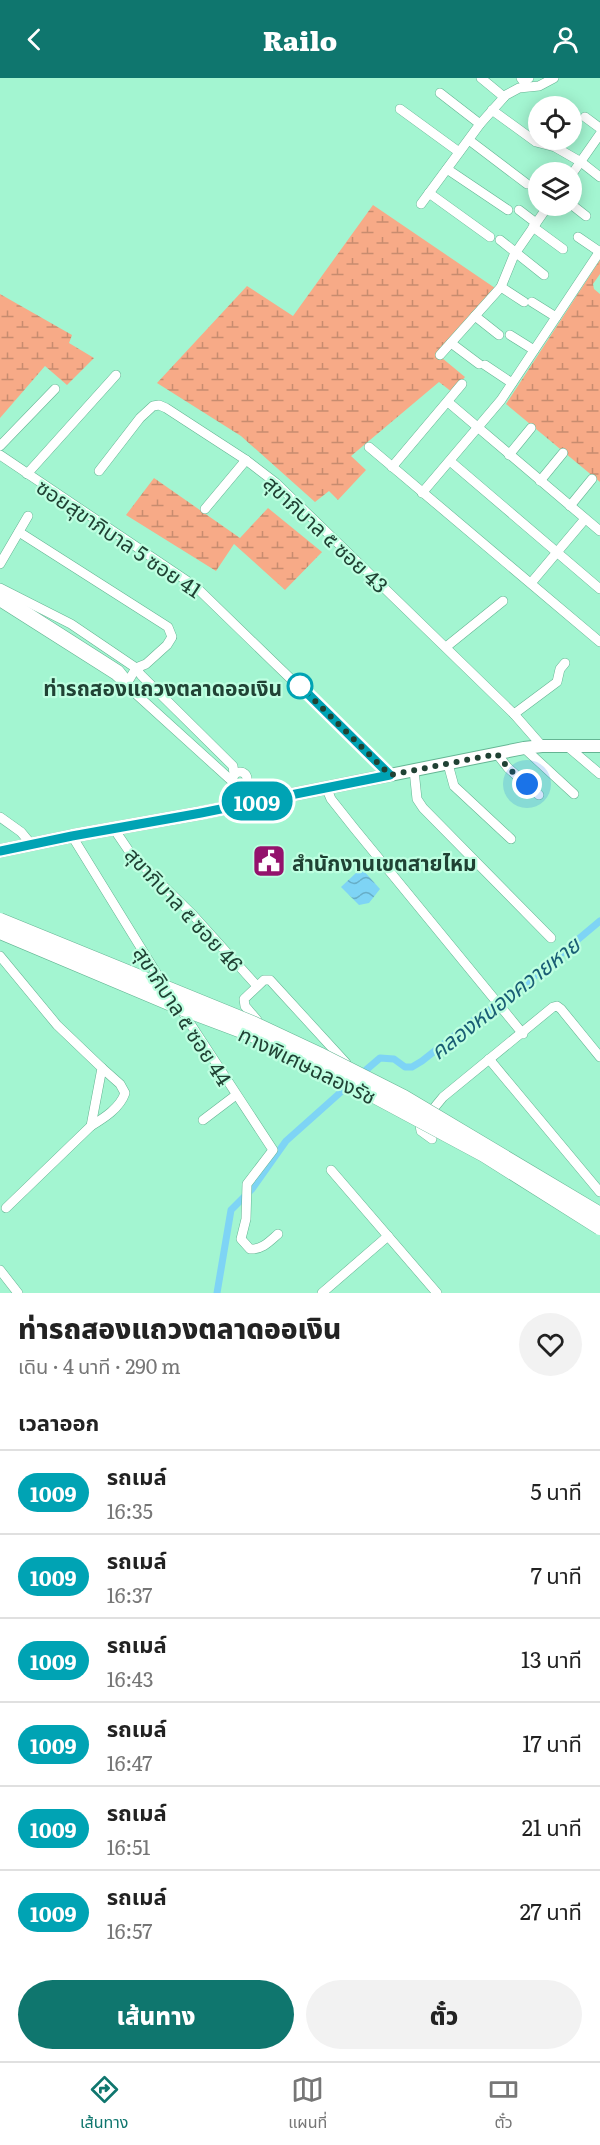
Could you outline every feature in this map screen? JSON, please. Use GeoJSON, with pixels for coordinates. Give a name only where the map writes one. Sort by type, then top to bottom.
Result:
{"type":"FeatureCollection","features":[{"type":"Feature","properties":{"kind":"highway","name":"ทางพิเศษฉลองรัช"},"geometry":{"type":"LineString","coordinates":[[0,920],[255,1024],[319,1054],[404,1097],[600,1214]]}},
{"type":"Feature","properties":{"kind":"highway","name":"ทางพิเศษฉลองรัช"},"geometry":{"type":"LineString","coordinates":[[0,932],[183,1009],[252,1035],[320,1067],[483,1155],[600,1228]]}},
{"type":"Feature","properties":{"kind":"main road"},"geometry":{"type":"LineString","coordinates":[[0,851],[524,748],[600,746]]}},
{"type":"Feature","properties":{"kind":"street"},"geometry":{"type":"LineString","coordinates":[[481,78],[504,97]]}},
{"type":"Feature","properties":{"kind":"street"},"geometry":{"type":"LineString","coordinates":[[422,204],[480,124],[504,97],[525,81],[540,86],[554,78]]}},
{"type":"Feature","properties":{"kind":"street"},"geometry":{"type":"LineString","coordinates":[[440,93],[480,124]]}},
{"type":"Feature","properties":{"kind":"street"},"geometry":{"type":"LineString","coordinates":[[400,109],[459,152]]}},
{"type":"Feature","properties":{"kind":"street"},"geometry":{"type":"LineString","coordinates":[[492,110],[536,142],[555,147],[580,162],[600,135]]}},
{"type":"Feature","properties":{"kind":"street"},"geometry":{"type":"LineString","coordinates":[[585,117],[600,128]]}},
{"type":"Feature","properties":{"kind":"street"},"geometry":{"type":"LineString","coordinates":[[469,140],[527,184]]}},
{"type":"Feature","properties":{"kind":"street"},"geometry":{"type":"LineString","coordinates":[[582,164],[600,177]]}},
{"type":"Feature","properties":{"kind":"street"},"geometry":{"type":"LineString","coordinates":[[447,169],[508,210]]}},
{"type":"Feature","properties":{"kind":"street"},"geometry":{"type":"LineString","coordinates":[[429,193],[490,237]]}},
{"type":"Feature","properties":{"kind":"street"},"geometry":{"type":"LineString","coordinates":[[519,210],[563,249]]}},
{"type":"Feature","properties":{"kind":"street"},"geometry":{"type":"LineString","coordinates":[[582,213],[586,216]]}},
{"type":"Feature","properties":{"kind":"street"},"geometry":{"type":"LineString","coordinates":[[440,354],[501,287],[515,252],[541,216]]}},
{"type":"Feature","properties":{"kind":"street"},"geometry":{"type":"LineString","coordinates":[[422,493],[478,428],[512,383],[600,251],[578,237]]}},
{"type":"Feature","properties":{"kind":"street"},"geometry":{"type":"LineString","coordinates":[[500,240],[544,275]]}},
{"type":"Feature","properties":{"kind":"street"},"geometry":{"type":"LineString","coordinates":[[501,287],[556,317]]}},
{"type":"Feature","properties":{"kind":"street"},"geometry":{"type":"LineString","coordinates":[[475,316],[499,335]]}},
{"type":"Feature","properties":{"kind":"street"},"geometry":{"type":"LineString","coordinates":[[510,335],[534,350]]}},
{"type":"Feature","properties":{"kind":"street"},"geometry":{"type":"LineString","coordinates":[[451,342],[512,383]]}},
{"type":"Feature","properties":{"kind":"street"},"geometry":{"type":"LineString","coordinates":[[27,474],[116,375]]}},
{"type":"Feature","properties":{"kind":"street"},"geometry":{"type":"LineString","coordinates":[[392,467],[462,384]]}},
{"type":"Feature","properties":{"kind":"street"},"geometry":{"type":"LineString","coordinates":[[0,446],[55,389]]}},
{"type":"Feature","properties":{"kind":"street"},"geometry":{"type":"LineString","coordinates":[[448,402],[600,531]]}},
{"type":"Feature","properties":{"kind":"street","name":"สุขาภิบาล ๕ ซอย 43"},"geometry":{"type":"LineString","coordinates":[[99,471],[140,418],[153,406],[159,405],[166,408],[246,460],[276,483],[514,714],[542,746]]}},
{"type":"Feature","properties":{"kind":"street"},"geometry":{"type":"LineString","coordinates":[[509,455],[531,428]]}},
{"type":"Feature","properties":{"kind":"street"},"geometry":{"type":"LineString","coordinates":[[369,447],[600,642]]}},
{"type":"Feature","properties":{"kind":"street"},"geometry":{"type":"LineString","coordinates":[[540,481],[563,453]]}},
{"type":"Feature","properties":{"kind":"street","name":"ซอยสุขาภิบาล 5 ซอย 41"},"geometry":{"type":"LineString","coordinates":[[0,455],[196,587],[390,775]]}},
{"type":"Feature","properties":{"kind":"street"},"geometry":{"type":"LineString","coordinates":[[205,509],[246,460]]}},
{"type":"Feature","properties":{"kind":"street"},"geometry":{"type":"LineString","coordinates":[[450,461],[600,589]]}},
{"type":"Feature","properties":{"kind":"street"},"geometry":{"type":"LineString","coordinates":[[570,506],[592,479]]}},
{"type":"Feature","properties":{"kind":"street"},"geometry":{"type":"LineString","coordinates":[[0,564],[28,516]]}},
{"type":"Feature","properties":{"kind":"street"},"geometry":{"type":"LineString","coordinates":[[531,583],[585,519]]}},
{"type":"Feature","properties":{"kind":"street"},"geometry":{"type":"LineString","coordinates":[[19,532],[168,627],[172,637],[167,645],[141,669],[130,687]]}},
{"type":"Feature","properties":{"kind":"street"},"geometry":{"type":"LineString","coordinates":[[0,588],[71,624],[141,669],[233,766],[248,803]]}},
{"type":"Feature","properties":{"kind":"street"},"geometry":{"type":"LineString","coordinates":[[0,594],[119,670],[130,687]]}},
{"type":"Feature","properties":{"kind":"street"},"geometry":{"type":"LineString","coordinates":[[446,647],[503,601]]}},
{"type":"Feature","properties":{"kind":"street"},"geometry":{"type":"LineString","coordinates":[[0,602],[115,675],[238,781]]}},
{"type":"Feature","properties":{"kind":"street"},"geometry":{"type":"LineString","coordinates":[[514,714],[558,682],[560,669],[565,663]]}},
{"type":"Feature","properties":{"kind":"street"},"geometry":{"type":"LineString","coordinates":[[567,746],[600,774]]}},
{"type":"Feature","properties":{"kind":"street"},"geometry":{"type":"LineString","coordinates":[[524,748],[574,794]]}},
{"type":"Feature","properties":{"kind":"street"},"geometry":{"type":"LineString","coordinates":[[497,754],[508,768],[539,795]]}},
{"type":"Feature","properties":{"kind":"street"},"geometry":{"type":"LineString","coordinates":[[448,764],[454,786],[511,839]]}},
{"type":"Feature","properties":{"kind":"street"},"geometry":{"type":"LineString","coordinates":[[414,770],[417,799],[423,808],[551,938]]}},
{"type":"Feature","properties":{"kind":"street"},"geometry":{"type":"LineString","coordinates":[[326,787],[331,799],[348,821],[523,1034]]}},
{"type":"Feature","properties":{"kind":"street"},"geometry":{"type":"LineString","coordinates":[[0,818],[21,832],[32,844]]}},
{"type":"Feature","properties":{"kind":"street","name":"สุขาภิบาล ๕ ซอย 46"},"geometry":{"type":"LineString","coordinates":[[114,829],[131,854],[193,915],[257,986]]}},
{"type":"Feature","properties":{"kind":"street","name":"สุขาภิบาล ๕ ซอย 44"},"geometry":{"type":"LineString","coordinates":[[72,836],[151,966],[273,1150],[247,1184],[246,1219],[241,1236],[244,1245],[255,1249],[264,1246],[278,1234]]}},
{"type":"Feature","properties":{"kind":"street"},"geometry":{"type":"LineString","coordinates":[[0,956],[57,1025],[116,1079],[125,1093],[123,1099],[108,1115],[91,1126],[6,1208]]}},
{"type":"Feature","properties":{"kind":"street"},"geometry":{"type":"LineString","coordinates":[[257,1020],[243,1002],[264,980],[270,980],[346,1064]]}},
{"type":"Feature","properties":{"kind":"street"},"geometry":{"type":"LineString","coordinates":[[432,1139],[421,1131],[420,1125],[436,1103],[557,1006],[600,1057]]}},
{"type":"Feature","properties":{"kind":"street"},"geometry":{"type":"LineString","coordinates":[[489,1059],[600,1192]]}},
{"type":"Feature","properties":{"kind":"street"},"geometry":{"type":"LineString","coordinates":[[91,1126],[102,1068]]}},
{"type":"Feature","properties":{"kind":"street"},"geometry":{"type":"LineString","coordinates":[[203,1120],[236,1095]]}},
{"type":"Feature","properties":{"kind":"street"},"geometry":{"type":"LineString","coordinates":[[331,1170],[437,1293]]}},
{"type":"Feature","properties":{"kind":"street"},"geometry":{"type":"LineString","coordinates":[[322,1293],[388,1236]]}},
{"type":"Feature","properties":{"kind":"street"},"geometry":{"type":"LineString","coordinates":[[0,1270],[18,1293]]}},
{"type":"Feature","properties":{"kind":"green space"},"geometry":{"type":"Polygon","coordinates":[[[373,205],[495,288],[436,353],[465,377],[452,392],[439,382],[351,456],[366,470],[338,500],[329,491],[315,502],[241,436],[157,383],[247,286],[293,316],[373,205]]]}},
{"type":"Feature","properties":{"kind":"green space"},"geometry":{"type":"Polygon","coordinates":[[[600,260],[600,274],[593,284],[594,289],[600,294],[600,482],[506,404],[600,260]]]}},
{"type":"Feature","properties":{"kind":"green space"},"geometry":{"type":"Polygon","coordinates":[[[0,294],[72,335],[69,343],[94,358],[67,385],[45,366],[0,418],[0,294]]]}},
{"type":"Feature","properties":{"kind":"green space"},"geometry":{"type":"Polygon","coordinates":[[[154,478],[240,538],[268,508],[322,552],[285,590],[234,544],[216,571],[126,515],[154,478]]]}},
{"type":"Feature","properties":{"kind":"water"},"geometry":{"type":"Polygon","coordinates":[[[363,870],[380,889],[369,903],[359,905],[341,887],[357,872],[363,870]]]}},
{"type":"Feature","properties":{"kind":"waterway","name":"คลองหนองควายหาย"},"geometry":{"type":"LineString","coordinates":[[359,1076],[380,1058],[394,1059],[405,1067],[412,1067],[422,1061],[474,1020],[506,1000],[600,921]]}},
{"type":"Feature","properties":{"kind":"waterway","name":"คลองหนองควายหาย"},"geometry":{"type":"LineString","coordinates":[[217,1293],[231,1210],[252,1189],[286,1141],[351,1083]]}},
{"type":"Feature","properties":{"kind":"bus line","name":"1009"},"geometry":{"type":"LineString","coordinates":[[0,851],[390,775],[300,686]]}},
{"type":"Feature","properties":{"kind":"place","name":"ท่ารถสองแถวงตลาดออเงิน"},"geometry":{"type":"Point","coordinates":[300,686]}},
{"type":"Feature","properties":{"kind":"place","name":"สำนักงานเขตสายไหม"},"geometry":{"type":"Point","coordinates":[269,861]}},
{"type":"Feature","properties":{"kind":"route"},"geometry":{"type":"LineString","coordinates":[[300,686],[390,775],[497,754],[508,768],[527,784]]}}]}
